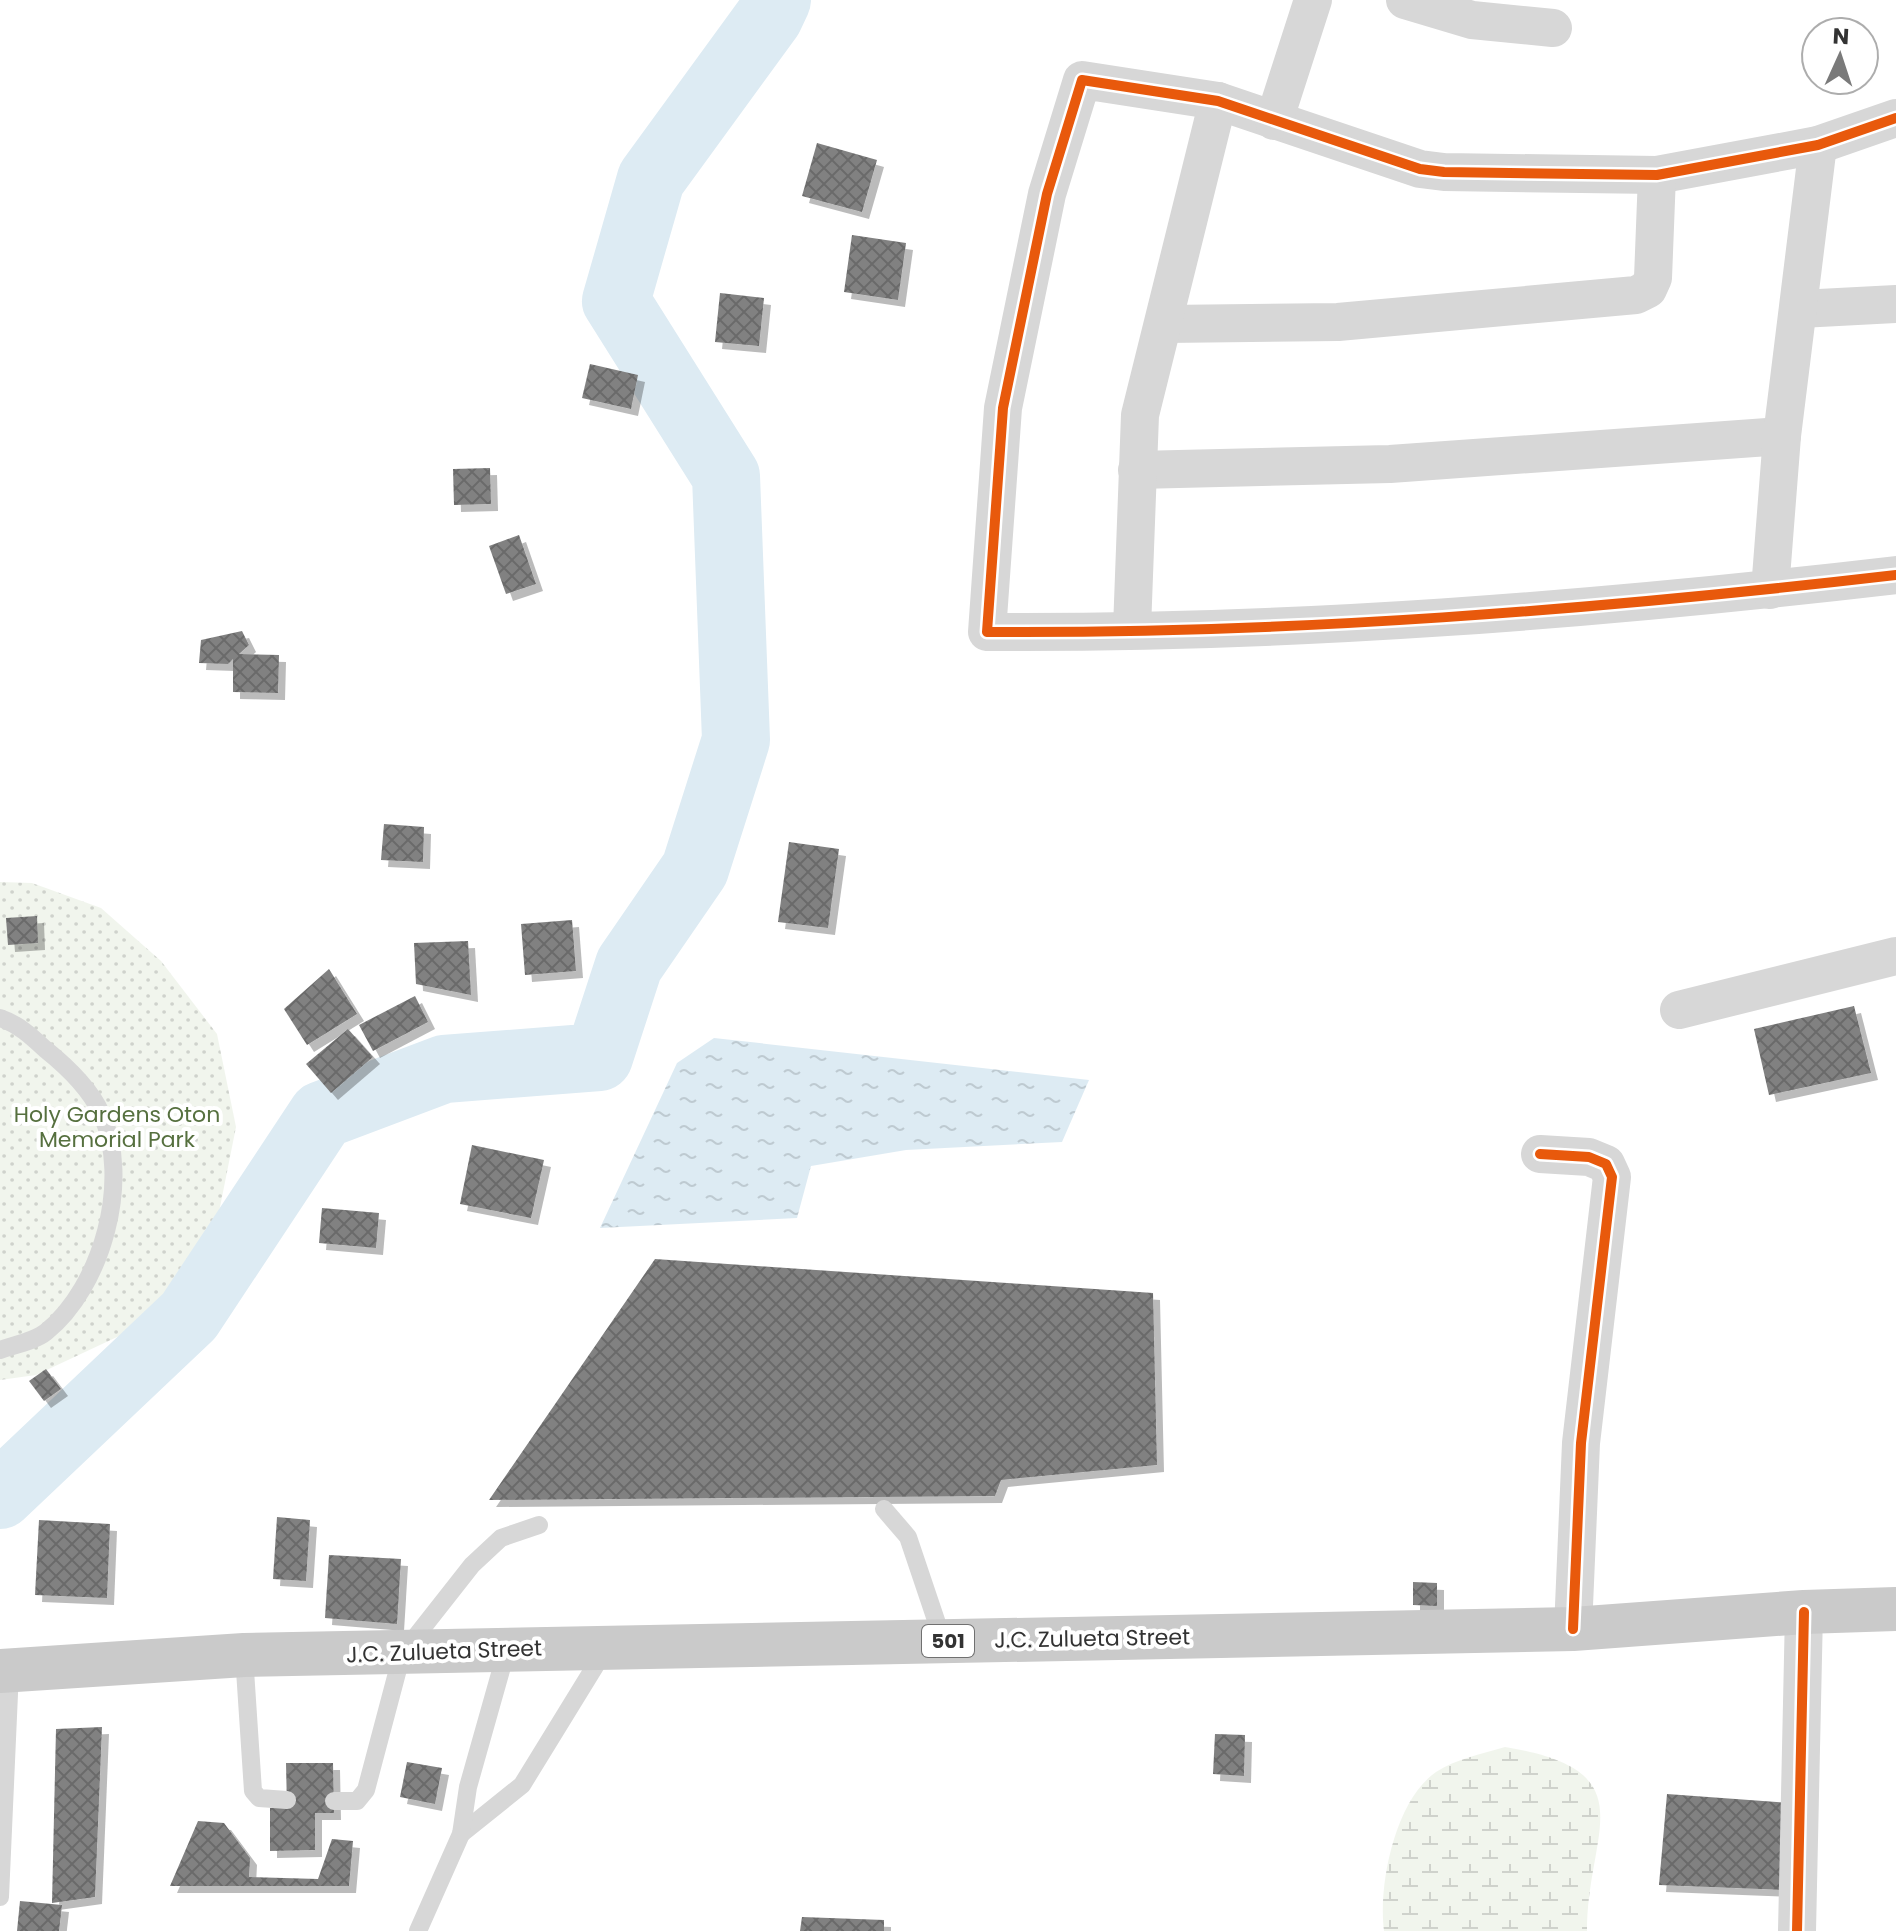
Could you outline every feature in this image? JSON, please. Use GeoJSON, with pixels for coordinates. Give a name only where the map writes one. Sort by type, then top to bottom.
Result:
{"type":"FeatureCollection","features":[{"type":"Feature","properties":{"kind":"main road","name":"J.C. Zulueta Street"},"geometry":{"type":"LineString","coordinates":[[5,1671],[244,1655],[1573,1629],[1804,1612],[1896,1609]]}},
{"type":"Feature","properties":{"kind":"street"},"geometry":{"type":"LineString","coordinates":[[1274,121],[1313,0]]}},
{"type":"Feature","properties":{"kind":"street"},"geometry":{"type":"LineString","coordinates":[[1405,0],[1553,28]]}},
{"type":"Feature","properties":{"kind":"street"},"geometry":{"type":"LineString","coordinates":[[1896,118],[1818,145],[1657,175],[1420,169],[1218,101],[1082,80],[1047,194],[1003,408],[987,632],[1474,617],[1770,590],[1896,575]]}},
{"type":"Feature","properties":{"kind":"street"},"geometry":{"type":"LineString","coordinates":[[1132,629],[1140,415],[1218,101]]}},
{"type":"Feature","properties":{"kind":"street"},"geometry":{"type":"LineString","coordinates":[[1770,590],[1782,436],[1818,145]]}},
{"type":"Feature","properties":{"kind":"street"},"geometry":{"type":"LineString","coordinates":[[1165,324],[1338,322],[1636,295],[1648,289],[1653,278],[1657,175]]}},
{"type":"Feature","properties":{"kind":"street"},"geometry":{"type":"LineString","coordinates":[[1800,309],[1896,304]]}},
{"type":"Feature","properties":{"kind":"street"},"geometry":{"type":"LineString","coordinates":[[1137,470],[1390,464],[1782,436]]}},
{"type":"Feature","properties":{"kind":"street"},"geometry":{"type":"LineString","coordinates":[[1679,1010],[1896,956]]}},
{"type":"Feature","properties":{"kind":"street"},"geometry":{"type":"LineString","coordinates":[[1540,1154],[1589,1157],[1606,1164],[1612,1177],[1581,1443],[1573,1629]]}},
{"type":"Feature","properties":{"kind":"street"},"geometry":{"type":"LineString","coordinates":[[1797,1931],[1804,1612]]}},
{"type":"Feature","properties":{"kind":"lane"},"geometry":{"type":"LineString","coordinates":[[0,1018],[14,1022],[73,1077],[101,1113],[114,1167],[106,1235],[83,1291],[44,1334],[0,1350]]}},
{"type":"Feature","properties":{"kind":"lane"},"geometry":{"type":"LineString","coordinates":[[884,1509],[908,1537],[943,1641]]}},
{"type":"Feature","properties":{"kind":"lane"},"geometry":{"type":"LineString","coordinates":[[334,1801],[357,1801],[366,1790],[402,1654],[472,1565],[501,1538],[539,1525]]}},
{"type":"Feature","properties":{"kind":"lane"},"geometry":{"type":"LineString","coordinates":[[461,1834],[522,1785],[607,1646]]}},
{"type":"Feature","properties":{"kind":"lane"},"geometry":{"type":"LineString","coordinates":[[418,1931],[461,1834],[468,1787],[507,1649]]}},
{"type":"Feature","properties":{"kind":"lane"},"geometry":{"type":"LineString","coordinates":[[244,1655],[253,1791],[259,1798],[287,1800]]}},
{"type":"Feature","properties":{"kind":"lane"},"geometry":{"type":"LineString","coordinates":[[0,1897],[5,1671]]}},
{"type":"Feature","properties":{"kind":"green space","name":"Holy Gardens Oton Memorial Park"},"geometry":{"type":"Polygon","coordinates":[[[0,882],[32,883],[101,908],[161,961],[217,1034],[236,1127],[215,1232],[149,1322],[36,1375],[0,1380],[0,882]]]}},
{"type":"Feature","properties":{"kind":"green space"},"geometry":{"type":"Polygon","coordinates":[[[1505,1747],[1550,1758],[1579,1772],[1594,1789],[1600,1810],[1599,1835],[1589,1895],[1587,1931],[1384,1931],[1387,1868],[1400,1822],[1410,1802],[1422,1785],[1444,1767],[1505,1747]]]}},
{"type":"Feature","properties":{"kind":"water"},"geometry":{"type":"Polygon","coordinates":[[[714,1038],[1089,1080],[1062,1142],[906,1150],[811,1166],[797,1218],[600,1228],[677,1063],[714,1038]]]}},
{"type":"Feature","properties":{"kind":"building"},"geometry":{"type":"Polygon","coordinates":[[[817,143],[877,160],[862,212],[802,196],[817,143]]]}},
{"type":"Feature","properties":{"kind":"building"},"geometry":{"type":"Polygon","coordinates":[[[852,235],[906,243],[898,300],[844,292],[852,235]]]}},
{"type":"Feature","properties":{"kind":"building"},"geometry":{"type":"Polygon","coordinates":[[[720,293],[764,298],[759,346],[715,342],[720,293]]]}},
{"type":"Feature","properties":{"kind":"building"},"geometry":{"type":"Polygon","coordinates":[[[590,364],[638,375],[631,409],[582,398],[590,364]]]}},
{"type":"Feature","properties":{"kind":"building"},"geometry":{"type":"Polygon","coordinates":[[[490,468],[491,504],[454,505],[453,469],[490,468]]]}},
{"type":"Feature","properties":{"kind":"building"},"geometry":{"type":"Polygon","coordinates":[[[519,535],[536,584],[506,594],[489,546],[519,535]]]}},
{"type":"Feature","properties":{"kind":"building"},"geometry":{"type":"Polygon","coordinates":[[[242,631],[249,645],[239,654],[279,655],[278,693],[233,692],[233,659],[228,664],[199,663],[201,640],[242,631]]]}},
{"type":"Feature","properties":{"kind":"building"},"geometry":{"type":"Polygon","coordinates":[[[384,824],[424,827],[423,862],[381,860],[384,824]]]}},
{"type":"Feature","properties":{"kind":"building"},"geometry":{"type":"Polygon","coordinates":[[[789,842],[839,849],[828,928],[778,922],[789,842]]]}},
{"type":"Feature","properties":{"kind":"building"},"geometry":{"type":"Polygon","coordinates":[[[37,916],[38,943],[8,945],[6,918],[37,916]]]}},
{"type":"Feature","properties":{"kind":"building"},"geometry":{"type":"Polygon","coordinates":[[[572,920],[576,971],[525,975],[521,924],[572,920]]]}},
{"type":"Feature","properties":{"kind":"building"},"geometry":{"type":"Polygon","coordinates":[[[468,941],[471,995],[416,984],[414,943],[468,941]]]}},
{"type":"Feature","properties":{"kind":"building"},"geometry":{"type":"Polygon","coordinates":[[[329,969],[357,1014],[307,1045],[284,1009],[329,969]]]}},
{"type":"Feature","properties":{"kind":"building"},"geometry":{"type":"Polygon","coordinates":[[[415,996],[428,1022],[373,1051],[359,1025],[415,996]]]}},
{"type":"Feature","properties":{"kind":"building"},"geometry":{"type":"Polygon","coordinates":[[[1854,1006],[1871,1073],[1769,1095],[1754,1029],[1854,1006]]]}},
{"type":"Feature","properties":{"kind":"building"},"geometry":{"type":"Polygon","coordinates":[[[348,1029],[373,1057],[331,1093],[306,1064],[348,1029]]]}},
{"type":"Feature","properties":{"kind":"building"},"geometry":{"type":"Polygon","coordinates":[[[472,1145],[544,1160],[531,1218],[460,1204],[472,1145]]]}},
{"type":"Feature","properties":{"kind":"building"},"geometry":{"type":"Polygon","coordinates":[[[322,1208],[379,1213],[376,1248],[319,1243],[322,1208]]]}},
{"type":"Feature","properties":{"kind":"building"},"geometry":{"type":"Polygon","coordinates":[[[655,1259],[1153,1293],[1157,1465],[1001,1480],[995,1496],[489,1500],[655,1259]]]}},
{"type":"Feature","properties":{"kind":"building"},"geometry":{"type":"Polygon","coordinates":[[[46,1369],[61,1389],[44,1401],[29,1381],[46,1369]]]}},
{"type":"Feature","properties":{"kind":"building"},"geometry":{"type":"Polygon","coordinates":[[[277,1517],[310,1520],[306,1581],[273,1579],[277,1517]]]}},
{"type":"Feature","properties":{"kind":"building"},"geometry":{"type":"Polygon","coordinates":[[[39,1520],[110,1524],[107,1598],[35,1595],[39,1520]]]}},
{"type":"Feature","properties":{"kind":"building"},"geometry":{"type":"Polygon","coordinates":[[[329,1555],[401,1559],[397,1624],[325,1618],[329,1555]]]}},
{"type":"Feature","properties":{"kind":"building"},"geometry":{"type":"Polygon","coordinates":[[[1413,1582],[1437,1583],[1437,1606],[1413,1605],[1413,1582]]]}},
{"type":"Feature","properties":{"kind":"building"},"geometry":{"type":"Polygon","coordinates":[[[102,1727],[95,1897],[52,1903],[56,1729],[102,1727]]]}},
{"type":"Feature","properties":{"kind":"building"},"geometry":{"type":"Polygon","coordinates":[[[1215,1734],[1245,1735],[1244,1776],[1213,1774],[1215,1734]]]}},
{"type":"Feature","properties":{"kind":"building"},"geometry":{"type":"Polygon","coordinates":[[[407,1762],[442,1768],[435,1804],[400,1797],[407,1762]]]}},
{"type":"Feature","properties":{"kind":"building"},"geometry":{"type":"Polygon","coordinates":[[[286,1763],[333,1763],[334,1813],[315,1813],[315,1850],[270,1851],[270,1808],[287,1808],[286,1763]]]}},
{"type":"Feature","properties":{"kind":"building"},"geometry":{"type":"Polygon","coordinates":[[[1667,1794],[1790,1803],[1786,1890],[1659,1885],[1667,1794]]]}},
{"type":"Feature","properties":{"kind":"building"},"geometry":{"type":"Polygon","coordinates":[[[198,1821],[224,1823],[250,1858],[249,1877],[318,1879],[332,1839],[353,1841],[349,1886],[170,1886],[198,1821]]]}},
{"type":"Feature","properties":{"kind":"building"},"geometry":{"type":"Polygon","coordinates":[[[20,1901],[62,1905],[59,1931],[17,1931],[20,1901]]]}},
{"type":"Feature","properties":{"kind":"building"},"geometry":{"type":"Polygon","coordinates":[[[802,1917],[884,1920],[884,1931],[800,1931],[802,1917]]]}},
{"type":"Feature","properties":{"kind":"waterway"},"geometry":{"type":"LineString","coordinates":[[0,1495],[189,1316],[322,1115],[444,1069],[599,1057],[629,965],[695,869],[736,740],[726,476],[616,301],[651,179],[769,17],[777,0]]}},
{"type":"Feature","properties":{"kind":"cycle path"},"geometry":{"type":"LineString","coordinates":[[1896,118],[1818,145],[1657,175],[1444,172],[1420,169],[1218,101],[1082,80],[1047,194],[1003,408],[987,632],[1215,629],[1443,617],[1670,599],[1896,575]]}},
{"type":"Feature","properties":{"kind":"cycle path"},"geometry":{"type":"LineString","coordinates":[[1540,1154],[1589,1157],[1606,1164],[1612,1177],[1581,1443],[1573,1629]]}},
{"type":"Feature","properties":{"kind":"cycle path"},"geometry":{"type":"LineString","coordinates":[[1797,1931],[1804,1612]]}}]}
